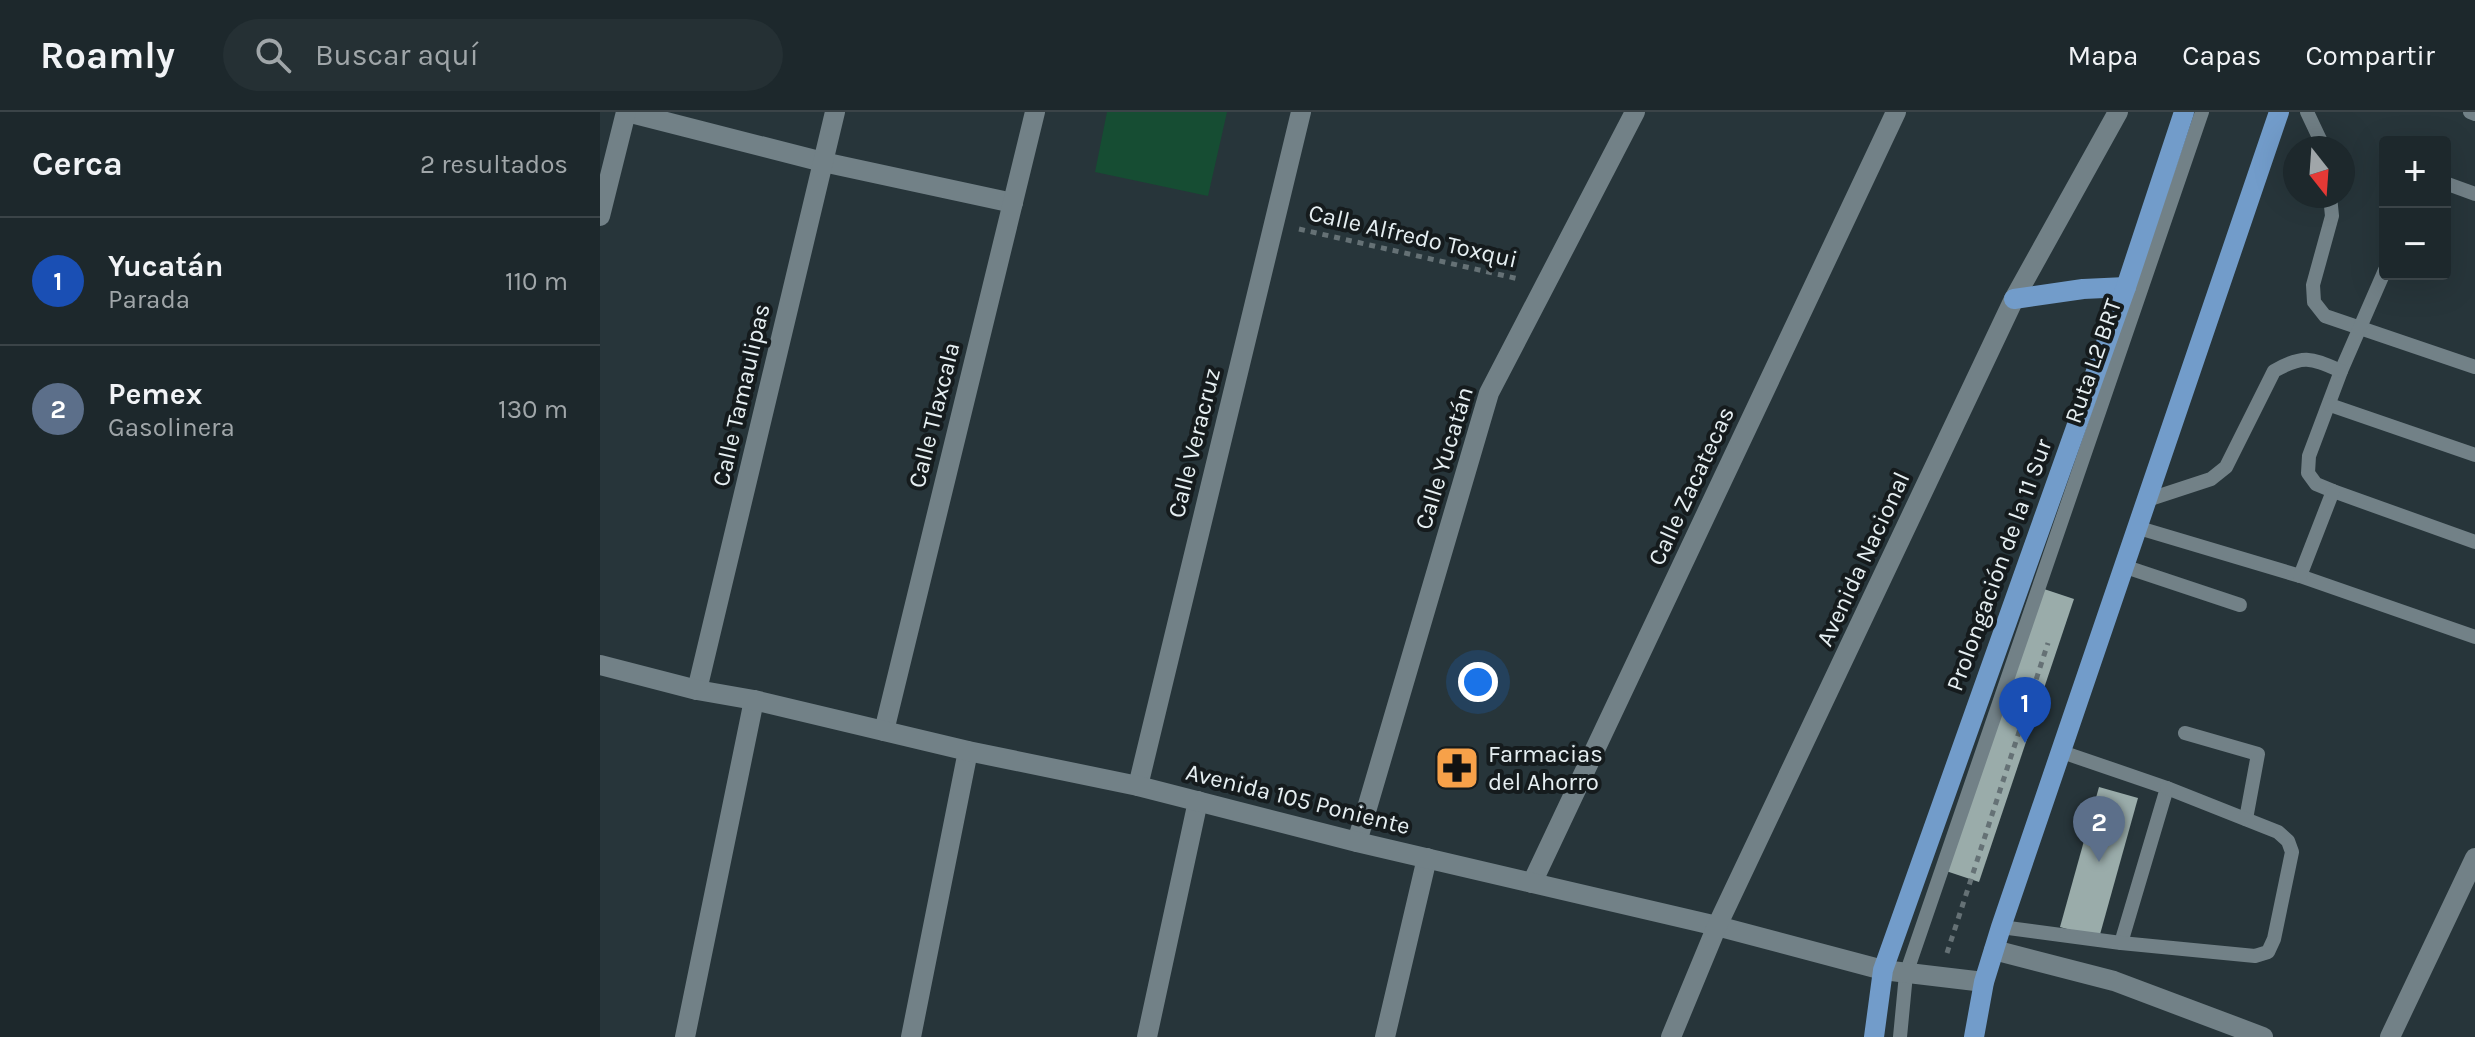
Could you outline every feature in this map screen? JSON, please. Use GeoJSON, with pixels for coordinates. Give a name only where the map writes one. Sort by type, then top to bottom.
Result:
{"type":"FeatureCollection","features":[{"type":"Feature","properties":{"kind":"main road","name":"Prolongación de la 11 Sur"},"geometry":{"type":"LineString","coordinates":[[1874,1037],[1883,970],[2126,287],[2184,112]]}},
{"type":"Feature","properties":{"kind":"main road"},"geometry":{"type":"LineString","coordinates":[[1974,1037],[1980,981],[1994,950],[2126,567],[2279,112]]}},
{"type":"Feature","properties":{"kind":"main road"},"geometry":{"type":"LineString","coordinates":[[2014,299],[2083,289],[2126,287]]}},
{"type":"Feature","properties":{"kind":"street"},"geometry":{"type":"LineString","coordinates":[[600,216],[626,112],[823,162],[1013,203]]}},
{"type":"Feature","properties":{"kind":"street","name":"Calle Tamaulipas"},"geometry":{"type":"LineString","coordinates":[[697,690],[835,112]]}},
{"type":"Feature","properties":{"kind":"street","name":"Calle Tlaxcala"},"geometry":{"type":"LineString","coordinates":[[884,731],[1035,112]]}},
{"type":"Feature","properties":{"kind":"street","name":"Calle Veracruz"},"geometry":{"type":"LineString","coordinates":[[1138,786],[1301,112]]}},
{"type":"Feature","properties":{"kind":"street","name":"Calle Yucatán"},"geometry":{"type":"LineString","coordinates":[[1357,842],[1489,393],[1635,112]]}},
{"type":"Feature","properties":{"kind":"street","name":"Calle Zacatecas"},"geometry":{"type":"LineString","coordinates":[[1532,883],[1896,112]]}},
{"type":"Feature","properties":{"kind":"street","name":"Avenida Nacional"},"geometry":{"type":"LineString","coordinates":[[1671,1037],[1717,926],[2014,299],[2118,112]]}},
{"type":"Feature","properties":{"kind":"street","name":"Avenida 105 Poniente"},"geometry":{"type":"LineString","coordinates":[[600,665],[968,751],[1138,786],[1357,842],[1717,926],[1883,970],[1980,981]]}},
{"type":"Feature","properties":{"kind":"street"},"geometry":{"type":"LineString","coordinates":[[685,1037],[754,700]]}},
{"type":"Feature","properties":{"kind":"street"},"geometry":{"type":"LineString","coordinates":[[911,1037],[968,751]]}},
{"type":"Feature","properties":{"kind":"street"},"geometry":{"type":"LineString","coordinates":[[1147,1037],[1198,801]]}},
{"type":"Feature","properties":{"kind":"street"},"geometry":{"type":"LineString","coordinates":[[1385,1037],[1427,858]]}},
{"type":"Feature","properties":{"kind":"street"},"geometry":{"type":"LineString","coordinates":[[2390,1037],[2475,858]]}},
{"type":"Feature","properties":{"kind":"street"},"geometry":{"type":"LineString","coordinates":[[1994,950],[2114,981],[2263,1037]]}},
{"type":"Feature","properties":{"kind":"lane","name":"Ruta L2 BRT"},"geometry":{"type":"LineString","coordinates":[[1900,1037],[1906,974],[2202,112]]}},
{"type":"Feature","properties":{"kind":"lane"},"geometry":{"type":"LineString","coordinates":[[1964,1037],[2269,112]]}},
{"type":"Feature","properties":{"kind":"lane"},"geometry":{"type":"LineString","coordinates":[[2307,112],[2318,136]]}},
{"type":"Feature","properties":{"kind":"lane"},"geometry":{"type":"LineString","coordinates":[[2451,185],[2475,194]]}},
{"type":"Feature","properties":{"kind":"lane"},"geometry":{"type":"LineString","coordinates":[[2331,208],[2332,216],[2313,285],[2314,302],[2325,316],[2475,367]]}},
{"type":"Feature","properties":{"kind":"lane"},"geometry":{"type":"LineString","coordinates":[[2381,280],[2341,371],[2309,456],[2308,473],[2316,484],[2475,542]]}},
{"type":"Feature","properties":{"kind":"lane"},"geometry":{"type":"LineString","coordinates":[[2147,500],[2211,479],[2226,467],[2274,371],[2289,363],[2312,358],[2341,371]]}},
{"type":"Feature","properties":{"kind":"lane"},"geometry":{"type":"LineString","coordinates":[[2330,405],[2475,455]]}},
{"type":"Feature","properties":{"kind":"lane"},"geometry":{"type":"LineString","coordinates":[[2300,576],[2333,491]]}},
{"type":"Feature","properties":{"kind":"lane"},"geometry":{"type":"LineString","coordinates":[[2139,528],[2300,576],[2475,637]]}},
{"type":"Feature","properties":{"kind":"lane"},"geometry":{"type":"LineString","coordinates":[[2126,567],[2240,605]]}},
{"type":"Feature","properties":{"kind":"lane"},"geometry":{"type":"LineString","coordinates":[[2185,733],[2258,754],[2246,819]]}},
{"type":"Feature","properties":{"kind":"lane"},"geometry":{"type":"LineString","coordinates":[[2001,927],[2255,956],[2268,952],[2274,939],[2292,852],[2288,841],[2278,832],[2167,788],[2062,752]]}},
{"type":"Feature","properties":{"kind":"lane"},"geometry":{"type":"LineString","coordinates":[[2121,943],[2167,788]]}},
{"type":"Feature","properties":{"kind":"path","name":"Calle Alfredo Toxqui"},"geometry":{"type":"LineString","coordinates":[[1274,223],[1544,285]]}},
{"type":"Feature","properties":{"kind":"path"},"geometry":{"type":"LineString","coordinates":[[1938,977],[2050,636]]}},
{"type":"Feature","properties":{"kind":"green space"},"geometry":{"type":"Polygon","coordinates":[[[1107,112],[1227,112],[1208,196],[1095,172],[1107,112]]]}},
{"type":"Feature","properties":{"kind":"building"},"geometry":{"type":"Polygon","coordinates":[[[2041,588],[2074,599],[1979,882],[1946,871],[2041,588]]]}},
{"type":"Feature","properties":{"kind":"building"},"geometry":{"type":"Polygon","coordinates":[[[2099,787],[2138,798],[2099,938],[2060,927],[2099,787]]]}},
{"type":"Feature","properties":{"kind":"place","name":"Yucatán"},"geometry":{"type":"Point","coordinates":[2025,743]}},
{"type":"Feature","properties":{"kind":"place","name":"Farmacias del Ahorro"},"geometry":{"type":"Point","coordinates":[1457,768]}},
{"type":"Feature","properties":{"kind":"place","name":"Pemex"},"geometry":{"type":"Point","coordinates":[2099,862]}}]}
